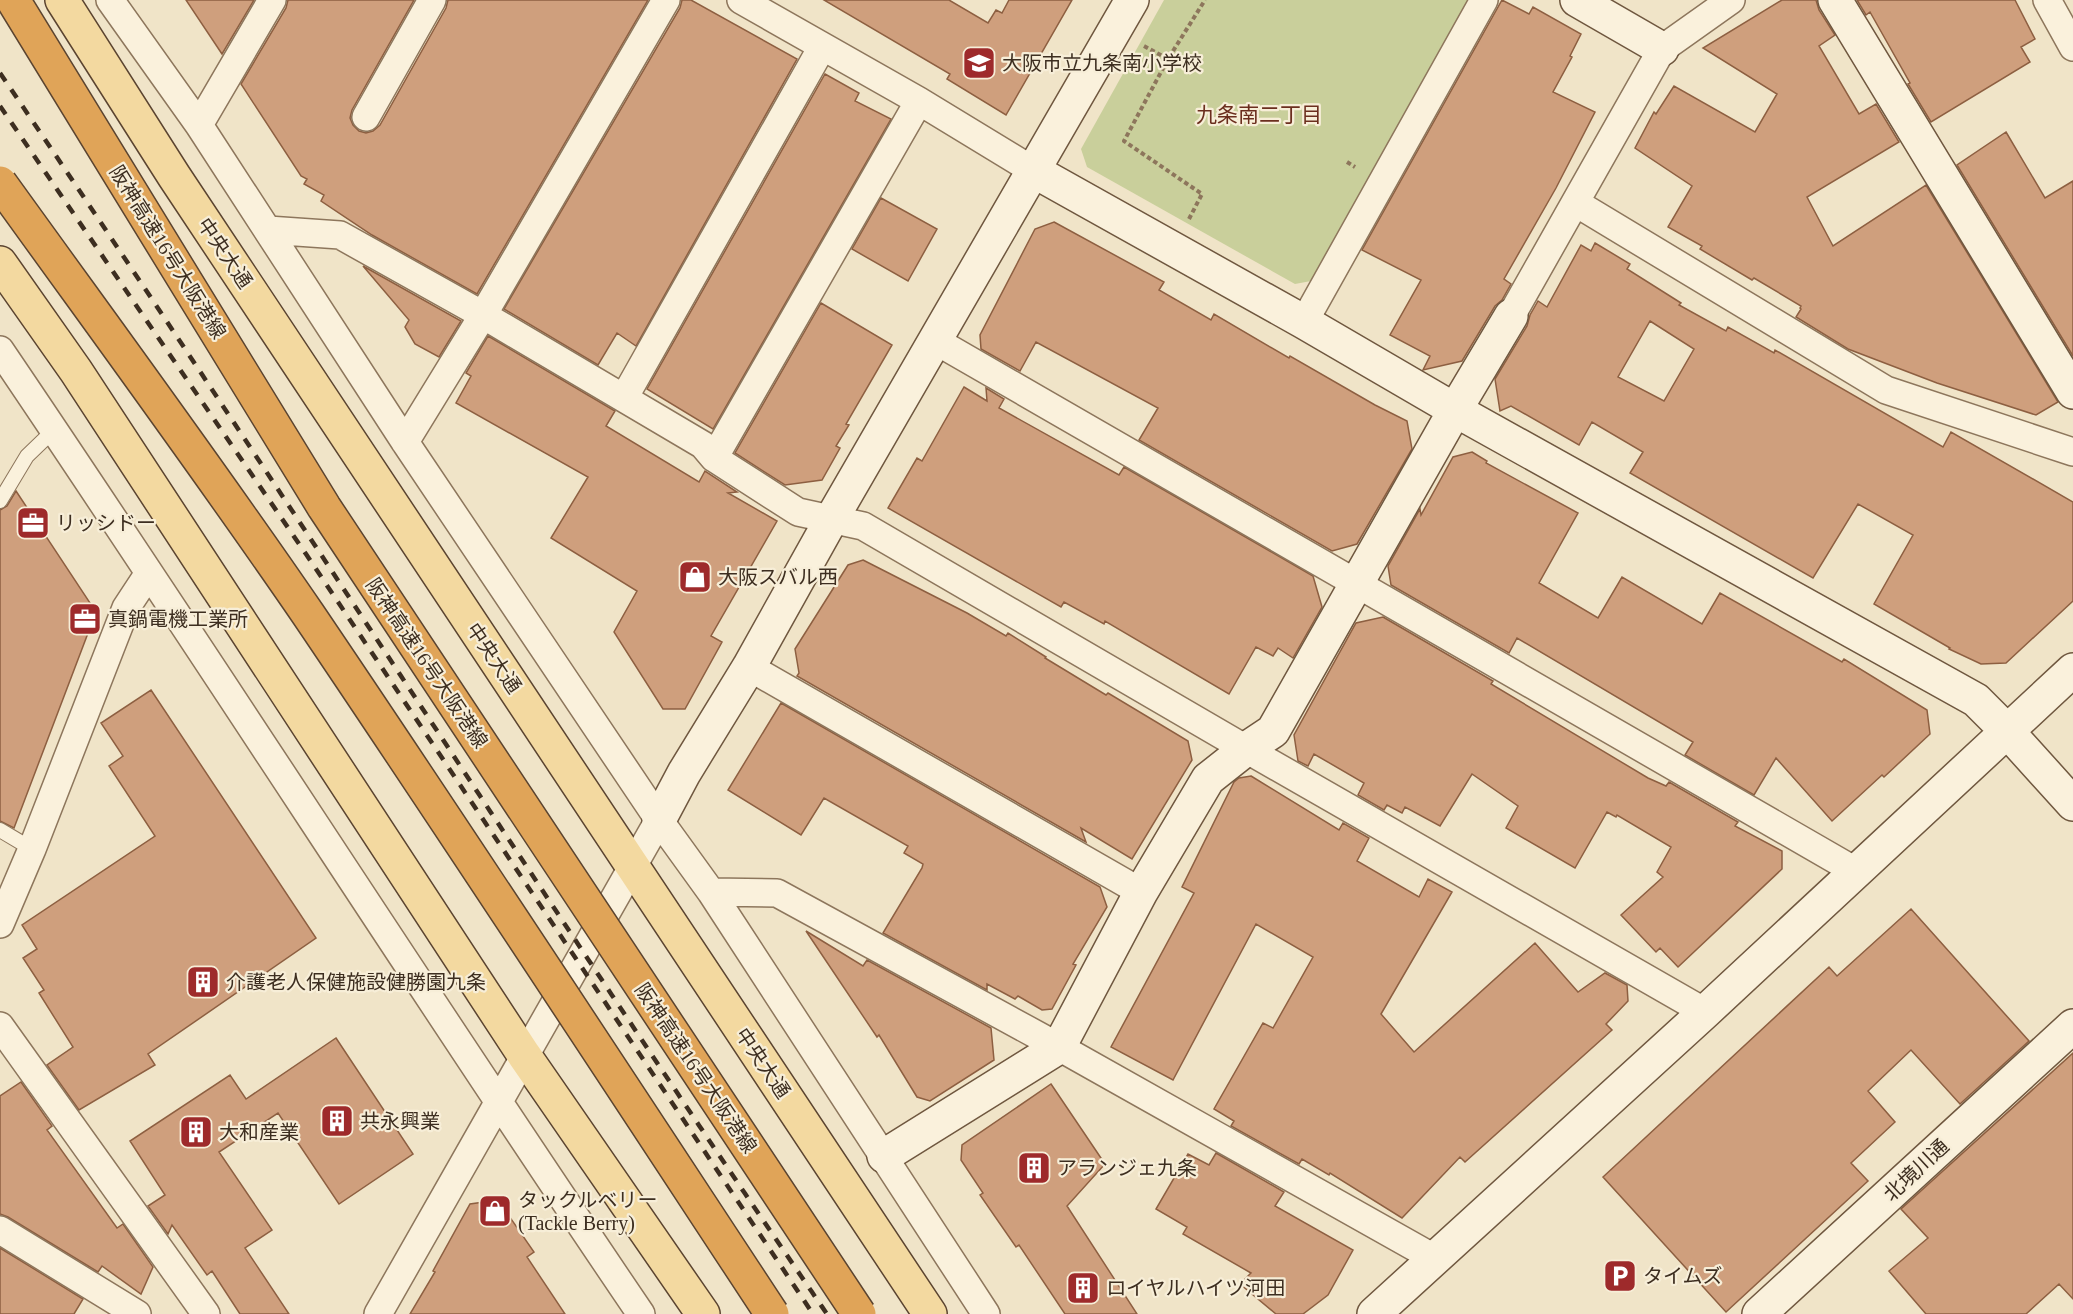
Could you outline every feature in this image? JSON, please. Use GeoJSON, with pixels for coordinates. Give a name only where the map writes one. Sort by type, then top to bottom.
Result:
{"type":"FeatureCollection","features":[{"type":"Feature","properties":{"kind":"highway","name":"阪神高速16号大阪港線"},"geometry":{"type":"LineString","coordinates":[[13,0],[324,507],[859,1314]]}},
{"type":"Feature","properties":{"kind":"highway"},"geometry":{"type":"LineString","coordinates":[[0,183],[307,613],[520,930],[772,1314]]}},
{"type":"Feature","properties":{"kind":"main road","name":"中央大通"},"geometry":{"type":"LineString","coordinates":[[62,0],[181,186],[930,1314]]}},
{"type":"Feature","properties":{"kind":"main road"},"geometry":{"type":"LineString","coordinates":[[0,263],[76,371],[525,1055],[703,1314]]}},
{"type":"Feature","properties":{"kind":"street"},"geometry":{"type":"LineString","coordinates":[[110,0],[199,125],[405,442],[659,820],[711,892],[986,1314]]}},
{"type":"Feature","properties":{"kind":"street"},"geometry":{"type":"LineString","coordinates":[[199,125],[272,0]]}},
{"type":"Feature","properties":{"kind":"street"},"geometry":{"type":"LineString","coordinates":[[366,117],[432,0]]}},
{"type":"Feature","properties":{"kind":"street"},"geometry":{"type":"LineString","coordinates":[[405,442],[483,315],[666,0]]}},
{"type":"Feature","properties":{"kind":"street"},"geometry":{"type":"LineString","coordinates":[[741,0],[920,101],[1034,171],[1304,322],[1455,410],[1976,700],[2073,804]]}},
{"type":"Feature","properties":{"kind":"street"},"geometry":{"type":"LineString","coordinates":[[378,1314],[684,773],[750,667],[831,520],[1132,0]]}},
{"type":"Feature","properties":{"kind":"street"},"geometry":{"type":"LineString","coordinates":[[1304,322],[1484,0]]}},
{"type":"Feature","properties":{"kind":"street"},"geometry":{"type":"LineString","coordinates":[[1577,0],[1662,49]]}},
{"type":"Feature","properties":{"kind":"street"},"geometry":{"type":"LineString","coordinates":[[884,1156],[1059,1047],[1142,892],[1208,779],[1246,749],[1274,731],[1662,49],[1731,0]]}},
{"type":"Feature","properties":{"kind":"street"},"geometry":{"type":"LineString","coordinates":[[1835,0],[2073,392]]}},
{"type":"Feature","properties":{"kind":"street"},"geometry":{"type":"LineString","coordinates":[[2047,0],[2073,47]]}},
{"type":"Feature","properties":{"kind":"street"},"geometry":{"type":"LineString","coordinates":[[624,398],[822,47]]}},
{"type":"Feature","properties":{"kind":"street"},"geometry":{"type":"LineString","coordinates":[[714,458],[920,101]]}},
{"type":"Feature","properties":{"kind":"street"},"geometry":{"type":"LineString","coordinates":[[1576,203],[1886,390],[2073,452]]}},
{"type":"Feature","properties":{"kind":"street"},"geometry":{"type":"LineString","coordinates":[[268,230],[340,235],[483,315],[703,445],[714,458],[798,512],[863,526],[1705,1012]]}},
{"type":"Feature","properties":{"kind":"street"},"geometry":{"type":"LineString","coordinates":[[936,341],[1857,872]]}},
{"type":"Feature","properties":{"kind":"street"},"geometry":{"type":"LineString","coordinates":[[0,350],[497,1103],[641,1314]]}},
{"type":"Feature","properties":{"kind":"street"},"geometry":{"type":"LineString","coordinates":[[0,924],[33,849],[126,608],[149,573]]}},
{"type":"Feature","properties":{"kind":"street"},"geometry":{"type":"LineString","coordinates":[[750,667],[1142,892]]}},
{"type":"Feature","properties":{"kind":"street"},"geometry":{"type":"LineString","coordinates":[[1374,1314],[1857,872],[2073,670]]}},
{"type":"Feature","properties":{"kind":"street"},"geometry":{"type":"LineString","coordinates":[[711,892],[777,894],[1059,1047],[1434,1258]]}},
{"type":"Feature","properties":{"kind":"street"},"geometry":{"type":"LineString","coordinates":[[0,1026],[206,1314]]}},
{"type":"Feature","properties":{"kind":"street","name":"北境川通"},"geometry":{"type":"LineString","coordinates":[[1759,1314],[2073,1026]]}},
{"type":"Feature","properties":{"kind":"street"},"geometry":{"type":"LineString","coordinates":[[0,1230],[137,1314]]}},
{"type":"Feature","properties":{"kind":"lane"},"geometry":{"type":"LineString","coordinates":[[0,501],[27,456],[54,430]]}},
{"type":"Feature","properties":{"kind":"lane"},"geometry":{"type":"LineString","coordinates":[[0,830],[33,849]]}},
{"type":"Feature","properties":{"kind":"path"},"geometry":{"type":"LineString","coordinates":[[1174,249],[1202,194],[1124,141],[1168,59],[1205,0]]}},
{"type":"Feature","properties":{"kind":"path"},"geometry":{"type":"LineString","coordinates":[[1135,42],[1168,59]]}},
{"type":"Feature","properties":{"kind":"green space"},"geometry":{"type":"Polygon","coordinates":[[[1164,0],[1471,0],[1311,281],[1295,284],[1087,167],[1081,149],[1164,0]]]}},
{"type":"Feature","properties":{"kind":"building"},"geometry":{"type":"Polygon","coordinates":[[[186,0],[254,0],[222,54],[186,0]]]}},
{"type":"Feature","properties":{"kind":"building"},"geometry":{"type":"Polygon","coordinates":[[[288,0],[414,0],[352,110],[350,118],[353,125],[359,131],[366,133],[380,125],[446,8],[448,0],[648,0],[477,294],[372,235],[321,201],[324,195],[304,184],[307,179],[301,176],[241,84],[286,8],[288,0]]]}},
{"type":"Feature","properties":{"kind":"building"},"geometry":{"type":"Polygon","coordinates":[[[682,0],[691,0],[797,59],[636,346],[617,333],[598,365],[504,309],[680,8],[682,0]]]}},
{"type":"Feature","properties":{"kind":"building"},"geometry":{"type":"Polygon","coordinates":[[[824,0],[949,0],[988,23],[996,10],[1002,13],[1009,0],[1072,0],[1006,115],[947,79],[950,74],[824,0]]]}},
{"type":"Feature","properties":{"kind":"building"},"geometry":{"type":"Polygon","coordinates":[[[1502,0],[1529,14],[1533,7],[1581,34],[1570,56],[1572,57],[1553,92],[1595,112],[1556,188],[1504,279],[1511,284],[1462,361],[1423,370],[1430,356],[1390,335],[1421,280],[1362,250],[1502,0]]]}},
{"type":"Feature","properties":{"kind":"building"},"geometry":{"type":"Polygon","coordinates":[[[1782,0],[1816,0],[1819,10],[1835,35],[1819,46],[1859,114],[1876,104],[1899,142],[1807,197],[1833,246],[1926,185],[2058,402],[2036,415],[1937,383],[1848,349],[1796,317],[1801,306],[1754,278],[1752,280],[1700,249],[1702,246],[1668,227],[1692,186],[1635,148],[1654,112],[1656,114],[1674,86],[1755,132],[1777,94],[1703,48],[1782,0]]]}},
{"type":"Feature","properties":{"kind":"building"},"geometry":{"type":"Polygon","coordinates":[[[1857,0],[2015,0],[2035,39],[2021,47],[2030,62],[1931,122],[1870,12],[1866,15],[1857,0]]]}},
{"type":"Feature","properties":{"kind":"building"},"geometry":{"type":"Polygon","coordinates":[[[825,74],[859,93],[855,101],[891,119],[713,429],[647,389],[825,74]]]}},
{"type":"Feature","properties":{"kind":"building"},"geometry":{"type":"Polygon","coordinates":[[[2006,132],[2045,198],[2073,181],[2073,356],[1957,165],[2006,132]]]}},
{"type":"Feature","properties":{"kind":"building"},"geometry":{"type":"Polygon","coordinates":[[[881,198],[937,229],[908,281],[852,249],[881,198]]]}},
{"type":"Feature","properties":{"kind":"building"},"geometry":{"type":"Polygon","coordinates":[[[1054,222],[1164,282],[1159,290],[1211,320],[1214,314],[1289,358],[1290,356],[1407,421],[1412,449],[1357,544],[1332,551],[1139,440],[1158,408],[1036,342],[1020,371],[981,349],[980,335],[1035,229],[1054,222]]]}},
{"type":"Feature","properties":{"kind":"building"},"geometry":{"type":"Polygon","coordinates":[[[1595,243],[1630,264],[1627,269],[1681,303],[1679,305],[1726,331],[1728,327],[1774,353],[1775,350],[1943,447],[1951,432],[2073,502],[2073,601],[2006,663],[1981,664],[1949,649],[1874,604],[1913,535],[1858,504],[1813,578],[1630,473],[1643,452],[1592,422],[1579,445],[1511,406],[1500,411],[1495,379],[1527,326],[1530,315],[1538,301],[1547,307],[1581,245],[1591,251],[1595,243]],[[1650,321],[1618,377],[1664,401],[1694,349],[1650,321]]]}},
{"type":"Feature","properties":{"kind":"building"},"geometry":{"type":"Polygon","coordinates":[[[363,266],[461,321],[439,357],[415,344],[405,327],[409,320],[363,266]]]}},
{"type":"Feature","properties":{"kind":"building"},"geometry":{"type":"Polygon","coordinates":[[[821,303],[892,345],[846,424],[849,425],[836,446],[840,448],[822,480],[785,485],[735,453],[821,303]]]}},
{"type":"Feature","properties":{"kind":"building"},"geometry":{"type":"Polygon","coordinates":[[[488,336],[615,411],[606,426],[699,482],[705,471],[737,492],[728,493],[777,521],[711,636],[722,642],[685,709],[663,709],[614,632],[637,591],[551,538],[588,477],[456,403],[471,376],[466,373],[488,336]]]}},
{"type":"Feature","properties":{"kind":"building"},"geometry":{"type":"Polygon","coordinates":[[[964,387],[987,401],[986,388],[1004,399],[999,408],[1119,475],[1124,467],[1313,576],[1322,607],[1293,658],[1278,648],[1273,656],[1256,647],[1229,694],[1105,621],[1104,624],[1064,602],[1061,607],[888,508],[917,458],[922,461],[964,387]]]}},
{"type":"Feature","properties":{"kind":"building"},"geometry":{"type":"Polygon","coordinates":[[[1472,452],[1487,461],[1486,463],[1578,513],[1539,583],[1598,618],[1622,577],[1702,624],[1720,593],[1842,662],[1844,659],[1927,710],[1930,734],[1832,821],[1776,758],[1754,795],[1685,755],[1693,742],[1517,638],[1509,653],[1391,585],[1388,566],[1420,509],[1421,515],[1453,457],[1472,452]]]}},
{"type":"Feature","properties":{"kind":"building"},"geometry":{"type":"Polygon","coordinates":[[[16,491],[96,612],[14,828],[0,821],[0,510],[7,506],[16,491]]]}},
{"type":"Feature","properties":{"kind":"building"},"geometry":{"type":"Polygon","coordinates":[[[863,560],[967,613],[1006,636],[1008,633],[1106,695],[1108,693],[1188,741],[1192,760],[1132,859],[1081,828],[1086,842],[797,676],[799,673],[795,649],[848,565],[863,560]]]}},
{"type":"Feature","properties":{"kind":"building"},"geometry":{"type":"Polygon","coordinates":[[[1383,617],[1493,681],[1491,684],[1648,778],[1666,786],[1669,782],[1738,822],[1735,826],[1782,851],[1782,869],[1678,967],[1660,948],[1656,952],[1621,915],[1663,877],[1657,872],[1671,847],[1617,815],[1616,817],[1607,812],[1575,868],[1506,828],[1518,806],[1472,774],[1440,826],[1405,807],[1402,813],[1387,805],[1384,810],[1358,795],[1364,783],[1314,754],[1308,766],[1298,761],[1294,735],[1356,623],[1383,617]]]}},
{"type":"Feature","properties":{"kind":"building"},"geometry":{"type":"Polygon","coordinates":[[[151,690],[316,938],[148,1054],[155,1065],[79,1110],[47,1065],[73,1047],[39,993],[44,990],[23,958],[37,949],[22,925],[155,836],[109,766],[123,756],[101,723],[151,690]]]}},
{"type":"Feature","properties":{"kind":"building"},"geometry":{"type":"Polygon","coordinates":[[[781,703],[1100,887],[1107,907],[1073,964],[1076,965],[1052,1009],[1042,1010],[1018,996],[1015,999],[987,984],[987,990],[883,933],[922,868],[923,864],[904,853],[908,846],[824,798],[801,835],[728,790],[781,703]]]}},
{"type":"Feature","properties":{"kind":"building"},"geometry":{"type":"Polygon","coordinates":[[[1251,776],[1339,830],[1343,823],[1369,838],[1357,861],[1419,897],[1428,879],[1452,892],[1381,1014],[1414,1052],[1535,943],[1578,992],[1605,973],[1627,985],[1628,1001],[1606,1024],[1612,1030],[1465,1162],[1460,1157],[1402,1218],[1330,1173],[1329,1175],[1302,1159],[1299,1164],[1231,1126],[1234,1121],[1214,1109],[1263,1023],[1273,1028],[1313,957],[1256,924],[1173,1080],[1111,1047],[1194,893],[1182,887],[1234,782],[1239,778],[1251,776]]]}},
{"type":"Feature","properties":{"kind":"building"},"geometry":{"type":"Polygon","coordinates":[[[1911,909],[2029,1041],[1960,1104],[1911,1050],[1868,1091],[1895,1122],[1851,1163],[1868,1181],[1726,1312],[1603,1177],[1829,967],[1837,976],[1911,909]]]}},
{"type":"Feature","properties":{"kind":"building"},"geometry":{"type":"Polygon","coordinates":[[[806,931],[863,966],[867,960],[991,1028],[994,1060],[930,1101],[917,1097],[879,1035],[877,1037],[806,931]]]}},
{"type":"Feature","properties":{"kind":"building"},"geometry":{"type":"Polygon","coordinates":[[[336,1038],[413,1154],[339,1204],[278,1113],[219,1152],[272,1230],[245,1248],[289,1314],[240,1314],[212,1271],[207,1275],[172,1225],[168,1234],[148,1206],[165,1195],[130,1141],[230,1075],[246,1099],[336,1038]]]}},
{"type":"Feature","properties":{"kind":"building"},"geometry":{"type":"Polygon","coordinates":[[[2073,1053],[2073,1299],[2059,1284],[2026,1314],[1926,1314],[1889,1271],[1928,1238],[1901,1209],[2073,1053]]]}},
{"type":"Feature","properties":{"kind":"building"},"geometry":{"type":"Polygon","coordinates":[[[21,1082],[52,1126],[47,1130],[117,1228],[123,1224],[153,1267],[141,1294],[102,1266],[98,1272],[0,1214],[0,1096],[21,1082]]]}},
{"type":"Feature","properties":{"kind":"building","name":"アランジェ九条"},"geometry":{"type":"Polygon","coordinates":[[[1051,1084],[1105,1164],[1067,1206],[1137,1314],[1065,1314],[1019,1245],[1016,1247],[980,1195],[983,1193],[961,1160],[962,1145],[1051,1084]]]}},
{"type":"Feature","properties":{"kind":"building"},"geometry":{"type":"Polygon","coordinates":[[[1216,1153],[1284,1192],[1275,1206],[1353,1250],[1328,1295],[1303,1314],[1276,1314],[1240,1284],[1251,1273],[1183,1234],[1187,1227],[1156,1209],[1188,1154],[1209,1165],[1216,1153]]]}},
{"type":"Feature","properties":{"kind":"building"},"geometry":{"type":"Polygon","coordinates":[[[498,1200],[534,1252],[527,1257],[565,1314],[410,1314],[435,1272],[433,1271],[470,1204],[498,1200]]]}},
{"type":"Feature","properties":{"kind":"building"},"geometry":{"type":"Polygon","coordinates":[[[0,1248],[83,1299],[74,1314],[0,1314],[0,1248]]]}},
{"type":"Feature","properties":{"kind":"railway"},"geometry":{"type":"LineString","coordinates":[[0,73],[618,1005],[827,1314]]}},
{"type":"Feature","properties":{"kind":"railway"},"geometry":{"type":"LineString","coordinates":[[0,106],[306,554],[813,1314]]}},
{"type":"Feature","properties":{"kind":"place","name":"大阪市立九条南小学校"},"geometry":{"type":"Point","coordinates":[979,63]}},
{"type":"Feature","properties":{"kind":"place","name":"リッシドー"},"geometry":{"type":"Point","coordinates":[33,523]}},
{"type":"Feature","properties":{"kind":"place","name":"大阪スバル西"},"geometry":{"type":"Point","coordinates":[695,577]}},
{"type":"Feature","properties":{"kind":"place","name":"真鍋電機工業所"},"geometry":{"type":"Point","coordinates":[85,619]}},
{"type":"Feature","properties":{"kind":"place","name":"介護老人保健施設健勝園九条"},"geometry":{"type":"Point","coordinates":[203,982]}},
{"type":"Feature","properties":{"kind":"place","name":"共永興業"},"geometry":{"type":"Point","coordinates":[337,1121]}},
{"type":"Feature","properties":{"kind":"place","name":"大和産業"},"geometry":{"type":"Point","coordinates":[196,1132]}},
{"type":"Feature","properties":{"kind":"place","name":"アランジェ九条"},"geometry":{"type":"Point","coordinates":[1034,1168]}},
{"type":"Feature","properties":{"kind":"place","name":"タックルベリー (Tackle Berry)"},"geometry":{"type":"Point","coordinates":[495,1211]}},
{"type":"Feature","properties":{"kind":"place","name":"タイムズ"},"geometry":{"type":"Point","coordinates":[1620,1276]}},
{"type":"Feature","properties":{"kind":"place","name":"ロイヤルハイツ河田"},"geometry":{"type":"Point","coordinates":[1083,1288]}},
{"type":"Feature","properties":{"kind":"district","name":"九条南二丁目"},"geometry":{"type":"Point","coordinates":[1259,115]}}]}
